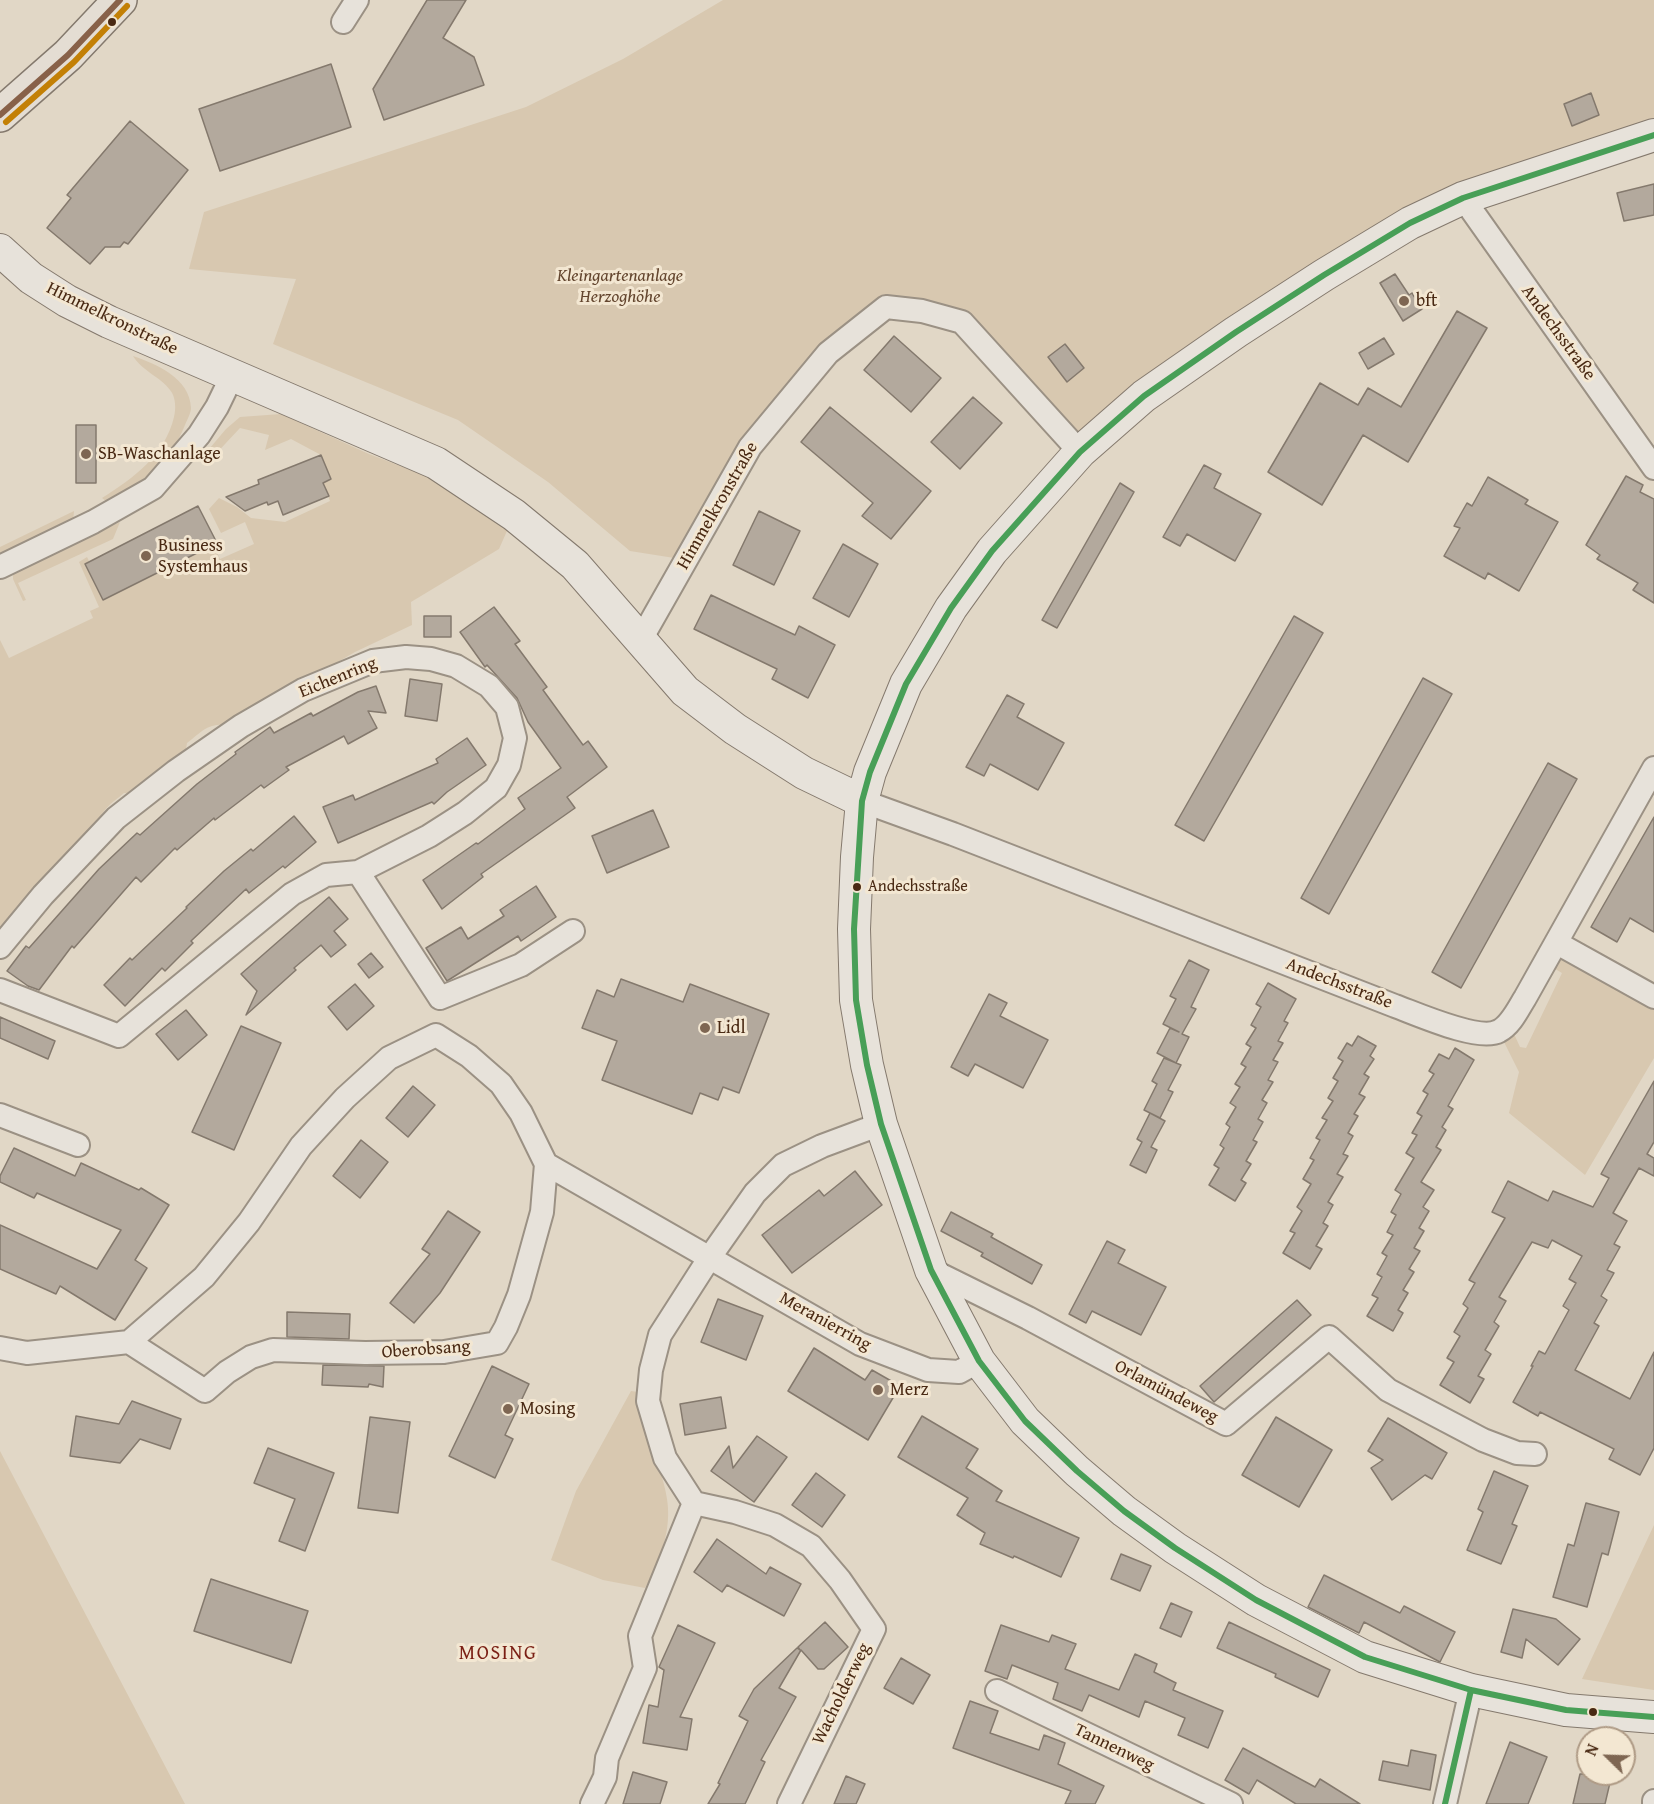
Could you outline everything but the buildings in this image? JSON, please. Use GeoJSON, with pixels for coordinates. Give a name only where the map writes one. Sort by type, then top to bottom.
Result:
{"type":"FeatureCollection","features":[{"type":"Feature","properties":{"kind":"main road"},"geometry":{"type":"LineString","coordinates":[[0,115],[14,95],[68,55],[120,0]]}},
{"type":"Feature","properties":{"kind":"street"},"geometry":{"type":"LineString","coordinates":[[343,22],[357,0]]}},
{"type":"Feature","properties":{"kind":"street"},"geometry":{"type":"LineString","coordinates":[[1654,135],[1463,198],[1410,223],[1236,332],[1144,396],[1080,452],[992,551],[951,608],[906,684],[870,772],[862,801],[854,919],[856,1000],[880,1124],[931,1270],[979,1361],[1025,1421],[1077,1471],[1124,1511],[1175,1548],[1256,1600],[1365,1657],[1471,1690],[1566,1710],[1654,1717]]}},
{"type":"Feature","properties":{"kind":"street","name":"Andechsstraße"},"geometry":{"type":"LineString","coordinates":[[1463,198],[1654,468]]}},
{"type":"Feature","properties":{"kind":"street","name":"Himmelkronstraße"},"geometry":{"type":"LineString","coordinates":[[0,250],[31,278],[67,301],[232,376],[436,463],[514,515],[575,565],[685,691],[735,729],[804,773],[862,801]]}},
{"type":"Feature","properties":{"kind":"street"},"geometry":{"type":"LineString","coordinates":[[0,275],[67,301]]}},
{"type":"Feature","properties":{"kind":"street","name":"Himmelkronstraße"},"geometry":{"type":"LineString","coordinates":[[640,641],[750,447],[828,353],[886,307],[922,311],[962,322],[1080,452]]}},
{"type":"Feature","properties":{"kind":"street"},"geometry":{"type":"LineString","coordinates":[[0,567],[93,522],[153,488],[199,435],[217,407],[232,376]]}},
{"type":"Feature","properties":{"kind":"street","name":"Eichenring"},"geometry":{"type":"LineString","coordinates":[[0,947],[43,895],[116,818],[176,771],[241,726],[303,690],[373,661],[406,657],[431,659],[456,666],[489,686],[507,707],[515,738],[509,765],[496,788],[465,813],[429,836],[358,872],[326,875],[292,894],[119,1036],[0,990]]}},
{"type":"Feature","properties":{"kind":"street","name":"Andechsstraße"},"geometry":{"type":"LineString","coordinates":[[862,801],[953,834],[1395,1006],[1472,1033],[1495,1033],[1509,1023],[1557,943],[1654,768]]}},
{"type":"Feature","properties":{"kind":"street"},"geometry":{"type":"LineString","coordinates":[[358,872],[440,998],[436,1035]]}},
{"type":"Feature","properties":{"kind":"street"},"geometry":{"type":"LineString","coordinates":[[440,998],[521,965],[573,931]]}},
{"type":"Feature","properties":{"kind":"street"},"geometry":{"type":"LineString","coordinates":[[1557,943],[1654,997]]}},
{"type":"Feature","properties":{"kind":"street"},"geometry":{"type":"LineString","coordinates":[[436,1035],[469,1056],[501,1084],[521,1113],[546,1164]]}},
{"type":"Feature","properties":{"kind":"street"},"geometry":{"type":"LineString","coordinates":[[0,1348],[27,1353],[129,1342],[204,1277],[249,1222],[301,1146],[345,1098],[389,1058],[436,1035]]}},
{"type":"Feature","properties":{"kind":"street"},"geometry":{"type":"LineString","coordinates":[[0,1115],[78,1145]]}},
{"type":"Feature","properties":{"kind":"street"},"geometry":{"type":"LineString","coordinates":[[592,1804],[605,1777],[607,1758],[645,1668],[640,1636],[694,1503],[665,1458],[648,1401],[651,1370],[660,1335],[755,1192],[783,1165],[822,1146],[880,1124]]}},
{"type":"Feature","properties":{"kind":"street","name":"Meranierring"},"geometry":{"type":"LineString","coordinates":[[546,1164],[860,1344],[928,1370],[959,1372],[979,1361]]}},
{"type":"Feature","properties":{"kind":"street","name":"Oberobsang"},"geometry":{"type":"LineString","coordinates":[[129,1342],[205,1391],[227,1372],[251,1357],[273,1350],[365,1353],[444,1352],[497,1343],[519,1294],[542,1212],[546,1164]]}},
{"type":"Feature","properties":{"kind":"street","name":"Orlamündeweg"},"geometry":{"type":"LineString","coordinates":[[931,1270],[1028,1318],[1226,1424],[1329,1337],[1388,1390],[1484,1440],[1517,1453],[1535,1454]]}},
{"type":"Feature","properties":{"kind":"street","name":"Wacholderweg"},"geometry":{"type":"LineString","coordinates":[[694,1503],[735,1512],[775,1525],[811,1546],[840,1580],[874,1629],[789,1804]]}},
{"type":"Feature","properties":{"kind":"street"},"geometry":{"type":"LineString","coordinates":[[1445,1804],[1471,1690]]}},
{"type":"Feature","properties":{"kind":"street","name":"Tannenweg"},"geometry":{"type":"LineString","coordinates":[[997,1691],[1231,1804]]}},
{"type":"Feature","properties":{"kind":"green space","name":"Kleingartenanlage Herzoghöhe"},"geometry":{"type":"Polygon","coordinates":[[[723,0],[1654,0],[1654,135],[1463,198],[1080,452],[962,322],[886,307],[750,447],[687,560],[630,551],[548,482],[458,420],[273,344],[296,279],[189,269],[204,212],[526,107],[623,59],[723,0]]]}},
{"type":"Feature","properties":{"kind":"green space"},"geometry":{"type":"Polygon","coordinates":[[[133,356],[152,363],[178,380],[189,397],[191,410],[179,438],[164,461],[144,480],[110,504],[102,498],[136,474],[156,454],[170,431],[175,414],[174,400],[170,390],[133,356]]]}},
{"type":"Feature","properties":{"kind":"green space"},"geometry":{"type":"Polygon","coordinates":[[[281,414],[369,454],[445,483],[514,515],[499,549],[411,602],[412,625],[355,652],[229,725],[211,726],[202,731],[187,743],[185,755],[137,794],[124,793],[107,808],[101,816],[98,827],[0,934],[0,640],[9,658],[93,618],[90,611],[99,607],[79,562],[87,557],[89,561],[85,564],[103,600],[217,543],[218,546],[215,548],[220,559],[254,544],[245,522],[221,533],[209,509],[219,498],[237,507],[251,518],[285,522],[330,501],[323,483],[331,479],[321,455],[291,439],[265,450],[269,435],[240,428],[211,459],[204,455],[226,429],[240,417],[281,414]]]}},
{"type":"Feature","properties":{"kind":"green space"},"geometry":{"type":"Polygon","coordinates":[[[74,511],[73,522],[0,556],[0,547],[74,511]]]}},
{"type":"Feature","properties":{"kind":"green space"},"geometry":{"type":"Polygon","coordinates":[[[120,522],[113,539],[18,583],[26,600],[23,601],[13,579],[13,572],[120,522]]]}},
{"type":"Feature","properties":{"kind":"green space"},"geometry":{"type":"Polygon","coordinates":[[[1557,943],[1654,997],[1654,1058],[1585,1175],[1509,1113],[1519,1072],[1499,1032],[1509,1023],[1520,1047],[1526,1048],[1562,973],[1545,963],[1557,943]]]}},
{"type":"Feature","properties":{"kind":"green space"},"geometry":{"type":"Polygon","coordinates":[[[631,1391],[638,1392],[647,1431],[664,1483],[668,1510],[664,1545],[645,1588],[603,1580],[551,1560],[576,1491],[631,1391]]]}},
{"type":"Feature","properties":{"kind":"green space"},"geometry":{"type":"Polygon","coordinates":[[[0,1451],[185,1804],[0,1804],[0,1451]]]}},
{"type":"Feature","properties":{"kind":"green space"},"geometry":{"type":"Polygon","coordinates":[[[1654,1525],[1654,1690],[1582,1679],[1654,1525]]]}},
{"type":"Feature","properties":{"kind":"transit line"},"geometry":{"type":"LineString","coordinates":[[0,115],[68,55],[120,0]]}},
{"type":"Feature","properties":{"kind":"transit line"},"geometry":{"type":"LineString","coordinates":[[6,122],[74,62],[127,6]]}},
{"type":"Feature","properties":{"kind":"transit line"},"geometry":{"type":"LineString","coordinates":[[1654,135],[1463,198],[1410,223],[1236,332],[1144,396],[1080,452],[992,551],[951,608],[906,684],[870,772],[862,801],[854,929],[856,1000],[867,1065],[881,1124],[931,1270],[979,1361],[1025,1421],[1077,1471],[1124,1511],[1175,1548],[1256,1600],[1365,1657],[1471,1690],[1566,1710],[1654,1717]]}},
{"type":"Feature","properties":{"kind":"transit line"},"geometry":{"type":"LineString","coordinates":[[1445,1804],[1471,1690]]}},
{"type":"Feature","properties":{"kind":"place","name":"bft"},"geometry":{"type":"Point","coordinates":[1404,301]}},
{"type":"Feature","properties":{"kind":"place","name":"SB-Waschanlage"},"geometry":{"type":"Point","coordinates":[86,454]}},
{"type":"Feature","properties":{"kind":"place","name":"Business Systemhaus"},"geometry":{"type":"Point","coordinates":[146,556]}},
{"type":"Feature","properties":{"kind":"place","name":"Andechsstraße"},"geometry":{"type":"Point","coordinates":[857,887]}},
{"type":"Feature","properties":{"kind":"place","name":"Lidl"},"geometry":{"type":"Point","coordinates":[705,1028]}},
{"type":"Feature","properties":{"kind":"place","name":"Merz"},"geometry":{"type":"Point","coordinates":[878,1390]}},
{"type":"Feature","properties":{"kind":"place","name":"Mosing"},"geometry":{"type":"Point","coordinates":[508,1409]}},
{"type":"Feature","properties":{"kind":"district","name":"MOSING"},"geometry":{"type":"Point","coordinates":[498,1654]}}]}
